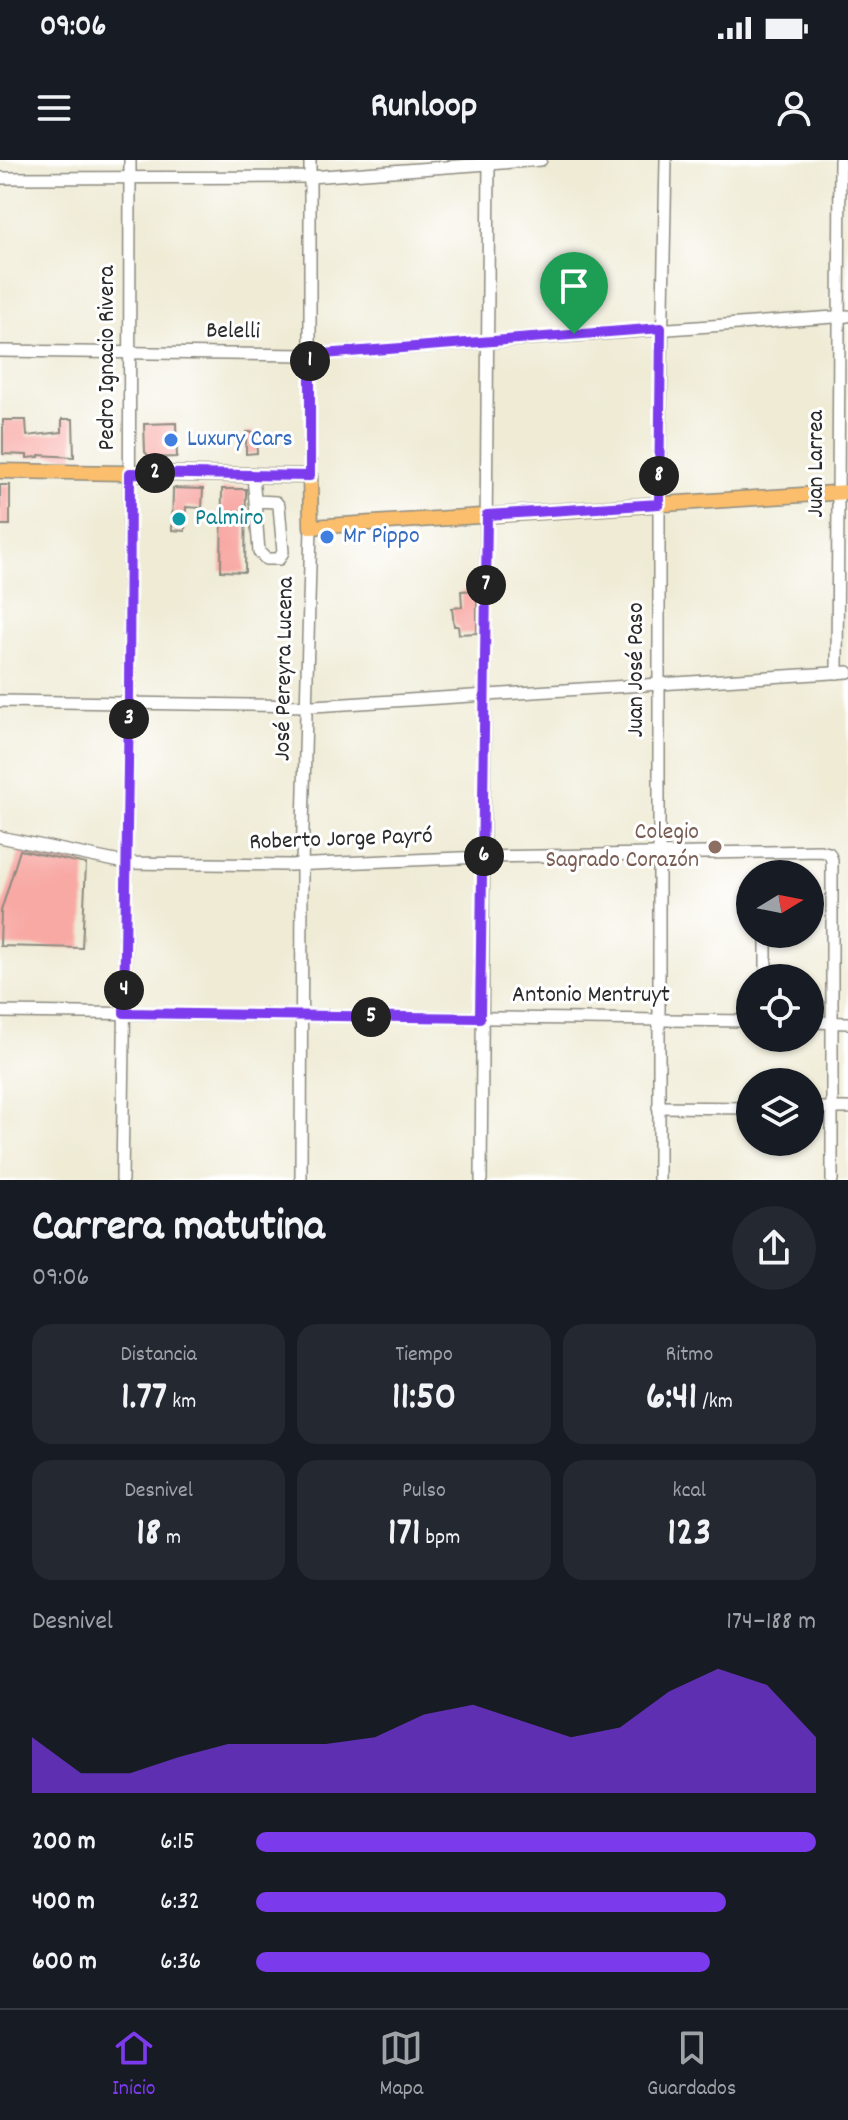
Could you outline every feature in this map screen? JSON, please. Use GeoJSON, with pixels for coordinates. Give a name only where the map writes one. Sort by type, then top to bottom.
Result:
{"type":"FeatureCollection","features":[{"type":"Feature","properties":{"kind":"main road"},"geometry":{"type":"LineString","coordinates":[[0,471],[310,476]]}},
{"type":"Feature","properties":{"kind":"main road","name":"José Pereyra Lucena"},"geometry":{"type":"LineString","coordinates":[[310,476],[311,527]]}},
{"type":"Feature","properties":{"kind":"main road"},"geometry":{"type":"LineString","coordinates":[[311,527],[843,492]]}},
{"type":"Feature","properties":{"kind":"street","name":"Pedro Ignacio Rivera"},"geometry":{"type":"LineString","coordinates":[[122,1180],[129,703],[130,160]]}},
{"type":"Feature","properties":{"kind":"street","name":"José Pereyra Lucena"},"geometry":{"type":"LineString","coordinates":[[310,160],[310,476]]}},
{"type":"Feature","properties":{"kind":"street"},"geometry":{"type":"LineString","coordinates":[[0,178],[310,177],[541,160]]}},
{"type":"Feature","properties":{"kind":"street","name":"Juan José Paso"},"geometry":{"type":"LineString","coordinates":[[659,1180],[659,504],[666,160]]}},
{"type":"Feature","properties":{"kind":"street","name":"Juan Larrea"},"geometry":{"type":"LineString","coordinates":[[840,160],[844,317],[842,672]]}},
{"type":"Feature","properties":{"kind":"street"},"geometry":{"type":"LineString","coordinates":[[481,1180],[489,162]]}},
{"type":"Feature","properties":{"kind":"street","name":"Belelli"},"geometry":{"type":"LineString","coordinates":[[0,351],[310,355],[844,317]]}},
{"type":"Feature","properties":{"kind":"street"},"geometry":{"type":"LineString","coordinates":[[253,475],[259,552],[266,559],[279,559],[283,552],[279,506],[276,502],[256,501]]}},
{"type":"Feature","properties":{"kind":"street","name":"José Pereyra Lucena"},"geometry":{"type":"LineString","coordinates":[[301,1180],[302,865],[311,527]]}},
{"type":"Feature","properties":{"kind":"street"},"geometry":{"type":"LineString","coordinates":[[0,701],[306,706],[842,672]]}},
{"type":"Feature","properties":{"kind":"street","name":"Roberto Jorge Payró"},"geometry":{"type":"LineString","coordinates":[[0,837],[125,863],[302,865],[484,857],[829,853],[832,860],[832,1023]]}},
{"type":"Feature","properties":{"kind":"street","name":"Antonio Mentruyt"},"geometry":{"type":"LineString","coordinates":[[0,1012],[736,1021]]}},
{"type":"Feature","properties":{"kind":"street"},"geometry":{"type":"LineString","coordinates":[[824,1023],[848,1023]]}},
{"type":"Feature","properties":{"kind":"street"},"geometry":{"type":"LineString","coordinates":[[832,1023],[832,1180]]}},
{"type":"Feature","properties":{"kind":"street"},"geometry":{"type":"LineString","coordinates":[[658,1107],[736,1108]]}},
{"type":"Feature","properties":{"kind":"street"},"geometry":{"type":"LineString","coordinates":[[824,1108],[848,1108]]}},
{"type":"Feature","properties":{"kind":"building"},"geometry":{"type":"Polygon","coordinates":[[[62,419],[73,419],[74,457],[39,455],[27,458],[27,455],[3,454],[3,420],[26,420],[27,436],[62,432],[62,419]]]}},
{"type":"Feature","properties":{"kind":"building"},"geometry":{"type":"Polygon","coordinates":[[[176,423],[177,457],[150,458],[145,452],[144,424],[176,423]]]}},
{"type":"Feature","properties":{"kind":"building"},"geometry":{"type":"Polygon","coordinates":[[[246,432],[256,432],[257,453],[246,454],[246,432]]]}},
{"type":"Feature","properties":{"kind":"building"},"geometry":{"type":"Polygon","coordinates":[[[0,485],[10,485],[10,525],[0,525],[0,485]]]}},
{"type":"Feature","properties":{"kind":"building","name":"Palmiro"},"geometry":{"type":"Polygon","coordinates":[[[173,488],[203,489],[202,508],[186,507],[185,531],[172,530],[173,488]]]}},
{"type":"Feature","properties":{"kind":"building"},"geometry":{"type":"Polygon","coordinates":[[[222,489],[246,489],[245,572],[221,571],[222,489]]]}},
{"type":"Feature","properties":{"kind":"building"},"geometry":{"type":"Polygon","coordinates":[[[477,590],[477,633],[459,634],[458,626],[454,626],[452,608],[462,607],[461,591],[477,590]]]}},
{"type":"Feature","properties":{"kind":"building"},"geometry":{"type":"Polygon","coordinates":[[[20,850],[86,864],[82,948],[0,946],[1,911],[20,850]]]}},
{"type":"Feature","properties":{"kind":"place","name":"Luxury Cars"},"geometry":{"type":"Point","coordinates":[171,440]}},
{"type":"Feature","properties":{"kind":"place","name":"Palmiro"},"geometry":{"type":"Point","coordinates":[179,519]}},
{"type":"Feature","properties":{"kind":"place","name":"Mr Pippo"},"geometry":{"type":"Point","coordinates":[327,537]}},
{"type":"Feature","properties":{"kind":"place","name":"Colegio Sagrado Corazón"},"geometry":{"type":"Point","coordinates":[715,847]}},
{"type":"Feature","properties":{"kind":"route"},"geometry":{"type":"LineString","coordinates":[[661,328],[659,504],[487,515],[480,1018],[124,1013],[130,473],[310,476],[310,355],[574,334],[661,328]]}}]}
